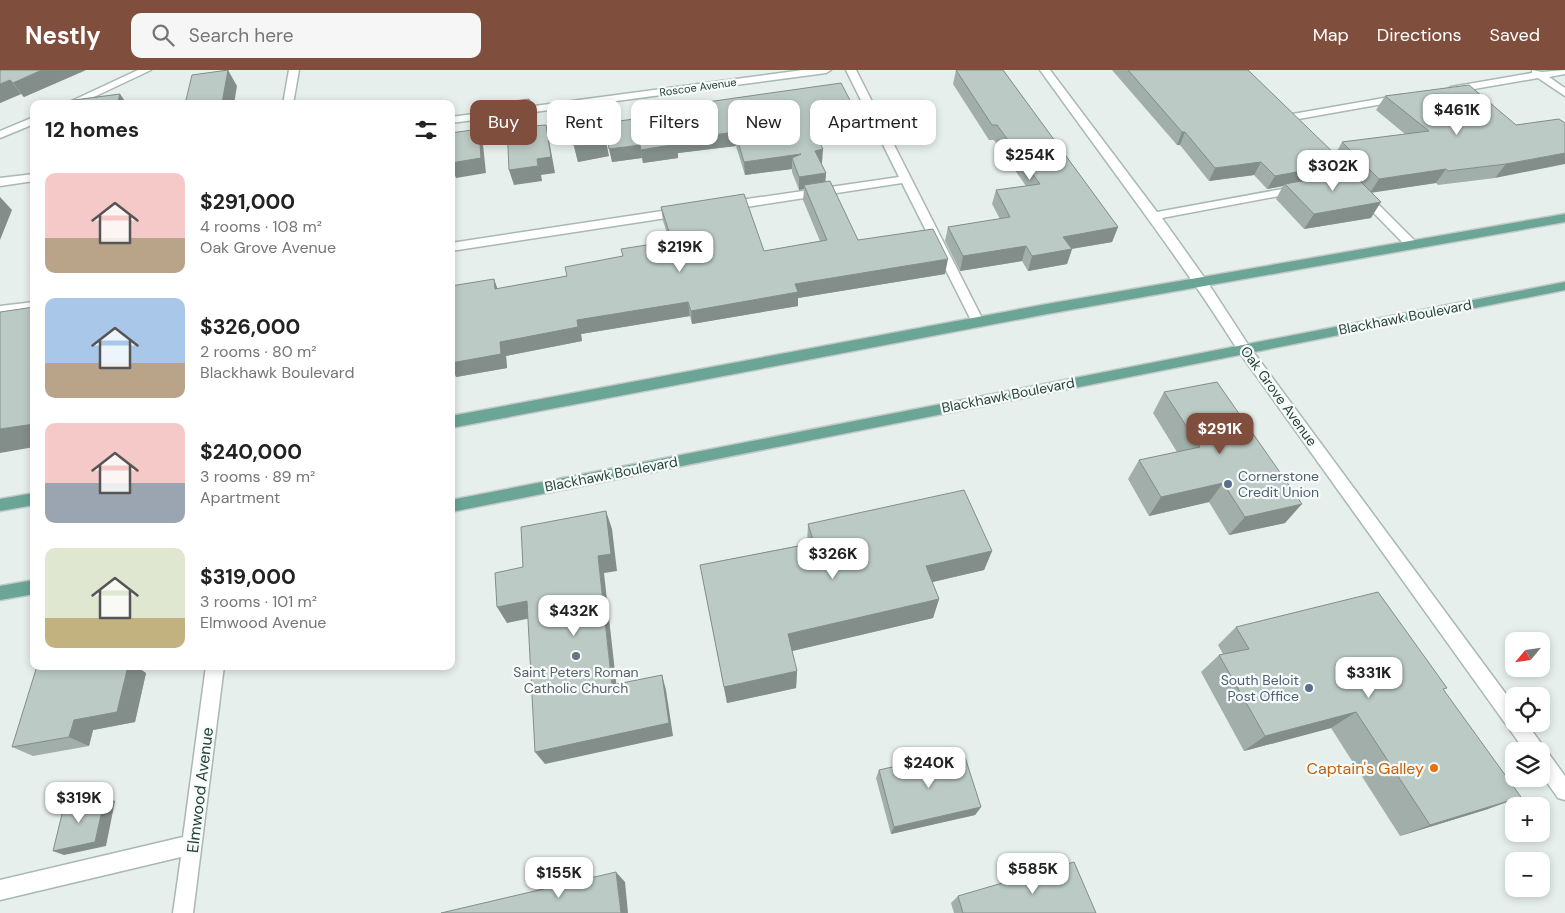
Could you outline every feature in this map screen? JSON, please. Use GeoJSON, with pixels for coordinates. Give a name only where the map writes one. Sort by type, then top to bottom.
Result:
{"type":"FeatureCollection","features":[{"type":"Feature","properties":{"kind":"main road"},"geometry":{"type":"LineString","coordinates":[[455,421],[978,322],[1565,218]]}},
{"type":"Feature","properties":{"kind":"main road","name":"Blackhawk Boulevard"},"geometry":{"type":"LineString","coordinates":[[455,505],[1565,286]]}},
{"type":"Feature","properties":{"kind":"main road"},"geometry":{"type":"LineString","coordinates":[[0,505],[30,500]]}},
{"type":"Feature","properties":{"kind":"main road"},"geometry":{"type":"LineString","coordinates":[[0,593],[30,588]]}},
{"type":"Feature","properties":{"kind":"street"},"geometry":{"type":"LineString","coordinates":[[79,100],[146,70]]}},
{"type":"Feature","properties":{"kind":"street"},"geometry":{"type":"LineString","coordinates":[[289,100],[294,70]]}},
{"type":"Feature","properties":{"kind":"street","name":"Roscoe Avenue"},"geometry":{"type":"LineString","coordinates":[[455,119],[826,70]]}},
{"type":"Feature","properties":{"kind":"street"},"geometry":{"type":"LineString","coordinates":[[851,70],[978,322]]}},
{"type":"Feature","properties":{"kind":"street","name":"Oak Grove Avenue"},"geometry":{"type":"LineString","coordinates":[[1045,70],[1154,216],[1202,283],[1244,349],[1505,708]]}},
{"type":"Feature","properties":{"kind":"street"},"geometry":{"type":"LineString","coordinates":[[1442,92],[1536,73],[1565,71]]}},
{"type":"Feature","properties":{"kind":"street"},"geometry":{"type":"LineString","coordinates":[[1536,73],[1565,93]]}},
{"type":"Feature","properties":{"kind":"street"},"geometry":{"type":"LineString","coordinates":[[1299,131],[1283,114],[1413,96]]}},
{"type":"Feature","properties":{"kind":"street"},"geometry":{"type":"LineString","coordinates":[[0,135],[30,122]]}},
{"type":"Feature","properties":{"kind":"street"},"geometry":{"type":"LineString","coordinates":[[1312,143],[1412,246]]}},
{"type":"Feature","properties":{"kind":"street"},"geometry":{"type":"LineString","coordinates":[[1328,180],[1343,176]]}},
{"type":"Feature","properties":{"kind":"street"},"geometry":{"type":"LineString","coordinates":[[0,182],[30,178]]}},
{"type":"Feature","properties":{"kind":"street"},"geometry":{"type":"LineString","coordinates":[[713,208],[906,179]]}},
{"type":"Feature","properties":{"kind":"street"},"geometry":{"type":"LineString","coordinates":[[1154,216],[1313,186]]}},
{"type":"Feature","properties":{"kind":"street"},"geometry":{"type":"LineString","coordinates":[[455,246],[693,211]]}},
{"type":"Feature","properties":{"kind":"street"},"geometry":{"type":"LineString","coordinates":[[0,311],[30,307]]}},
{"type":"Feature","properties":{"kind":"street","name":"Elmwood Avenue"},"geometry":{"type":"LineString","coordinates":[[182,913],[193,844],[215,670]]}},
{"type":"Feature","properties":{"kind":"street"},"geometry":{"type":"LineString","coordinates":[[1550,770],[1565,791]]}},
{"type":"Feature","properties":{"kind":"street"},"geometry":{"type":"LineString","coordinates":[[0,890],[193,844]]}},
{"type":"Feature","properties":{"kind":"building"},"geometry":{"type":"Polygon","coordinates":[[[0,70],[42,70],[13,83],[10,80],[0,84],[0,70]]]}},
{"type":"Feature","properties":{"kind":"building"},"geometry":{"type":"Polygon","coordinates":[[[228,70],[223,100],[186,100],[192,75],[228,70]]]}},
{"type":"Feature","properties":{"kind":"building"},"geometry":{"type":"Polygon","coordinates":[[[956,70],[1003,70],[1118,227],[1063,237],[1072,249],[1032,256],[1026,246],[963,256],[948,227],[1010,217],[996,190],[1040,184],[997,125],[992,125],[956,70]]]}},
{"type":"Feature","properties":{"kind":"building"},"geometry":{"type":"Polygon","coordinates":[[[1128,70],[1248,70],[1341,160],[1318,168],[1275,176],[1261,162],[1215,168],[1128,70]]]}},
{"type":"Feature","properties":{"kind":"building"},"geometry":{"type":"Polygon","coordinates":[[[841,83],[850,100],[810,100],[810,145],[821,145],[823,149],[815,151],[826,173],[799,177],[792,158],[801,154],[744,162],[739,145],[800,145],[800,100],[728,100],[728,133],[718,134],[718,100],[841,83]]]}},
{"type":"Feature","properties":{"kind":"building"},"geometry":{"type":"Polygon","coordinates":[[[1469,85],[1516,125],[1559,119],[1565,123],[1565,153],[1506,164],[1448,171],[1446,169],[1379,179],[1342,142],[1429,131],[1385,96],[1469,85]]]}},
{"type":"Feature","properties":{"kind":"building"},"geometry":{"type":"Polygon","coordinates":[[[120,94],[118,100],[74,100],[120,94]]]}},
{"type":"Feature","properties":{"kind":"building"},"geometry":{"type":"Polygon","coordinates":[[[631,119],[631,145],[640,145],[609,149],[609,145],[621,145],[621,121],[631,119]]]}},
{"type":"Feature","properties":{"kind":"building"},"geometry":{"type":"Polygon","coordinates":[[[546,125],[547,145],[549,145],[551,157],[537,159],[538,166],[509,170],[508,145],[537,145],[537,126],[546,125]]]}},
{"type":"Feature","properties":{"kind":"building"},"geometry":{"type":"Polygon","coordinates":[[[470,130],[470,145],[480,145],[481,158],[455,162],[455,132],[470,130]]]}},
{"type":"Feature","properties":{"kind":"building"},"geometry":{"type":"Polygon","coordinates":[[[640,145],[671,145],[641,150],[640,145]]]}},
{"type":"Feature","properties":{"kind":"building"},"geometry":{"type":"Polygon","coordinates":[[[1350,167],[1363,180],[1359,180],[1381,202],[1314,214],[1285,184],[1323,177],[1350,167]]]}},
{"type":"Feature","properties":{"kind":"building"},"geometry":{"type":"Polygon","coordinates":[[[830,181],[858,240],[933,229],[948,259],[795,284],[798,292],[691,311],[688,302],[577,320],[578,327],[500,342],[501,354],[455,362],[455,285],[494,279],[495,289],[567,276],[565,267],[623,256],[621,249],[672,241],[661,207],[744,194],[764,251],[827,240],[804,185],[830,181]]]}},
{"type":"Feature","properties":{"kind":"building"},"geometry":{"type":"Polygon","coordinates":[[[30,308],[30,425],[0,429],[0,312],[30,308]]]}},
{"type":"Feature","properties":{"kind":"building"},"geometry":{"type":"Polygon","coordinates":[[[1217,382],[1302,504],[1245,517],[1223,483],[1161,497],[1139,460],[1200,447],[1164,392],[1217,382]]]}},
{"type":"Feature","properties":{"kind":"building"},"geometry":{"type":"Polygon","coordinates":[[[964,490],[992,551],[926,566],[939,599],[788,634],[797,671],[724,687],[700,565],[814,543],[808,524],[964,490]]]}},
{"type":"Feature","properties":{"kind":"building","name":"Saint Peters Roman Catholic Church"},"geometry":{"type":"Polygon","coordinates":[[[606,511],[611,554],[598,556],[612,685],[662,675],[669,723],[535,752],[527,601],[497,607],[495,573],[523,567],[521,527],[606,511]]]}},
{"type":"Feature","properties":{"kind":"building"},"geometry":{"type":"Polygon","coordinates":[[[1378,592],[1447,688],[1443,689],[1505,775],[1505,787],[1514,787],[1521,797],[1505,797],[1505,802],[1430,825],[1356,712],[1265,736],[1219,655],[1249,649],[1236,627],[1378,592]]]}},
{"type":"Feature","properties":{"kind":"building"},"geometry":{"type":"Polygon","coordinates":[[[36,670],[127,670],[117,712],[74,720],[69,737],[12,747],[36,670]]]}},
{"type":"Feature","properties":{"kind":"building"},"geometry":{"type":"Polygon","coordinates":[[[963,751],[981,807],[894,827],[879,770],[963,751]]]}},
{"type":"Feature","properties":{"kind":"building"},"geometry":{"type":"Polygon","coordinates":[[[105,797],[95,842],[53,851],[64,806],[105,797]]]}},
{"type":"Feature","properties":{"kind":"building"},"geometry":{"type":"Polygon","coordinates":[[[1074,862],[1096,913],[963,913],[958,896],[1074,862]]]}},
{"type":"Feature","properties":{"kind":"building"},"geometry":{"type":"Polygon","coordinates":[[[616,872],[621,913],[441,913],[616,872]]]}},
{"type":"Feature","properties":{"kind":"place","name":"Cornerstone Credit Union"},"geometry":{"type":"Point","coordinates":[1228,484]}},
{"type":"Feature","properties":{"kind":"place","name":"Saint Peters Roman Catholic Church"},"geometry":{"type":"Point","coordinates":[576,656]}},
{"type":"Feature","properties":{"kind":"place","name":"South Beloit Post Office"},"geometry":{"type":"Point","coordinates":[1309,688]}},
{"type":"Feature","properties":{"kind":"place","name":"Captain's Galley"},"geometry":{"type":"Point","coordinates":[1434,768]}}]}
